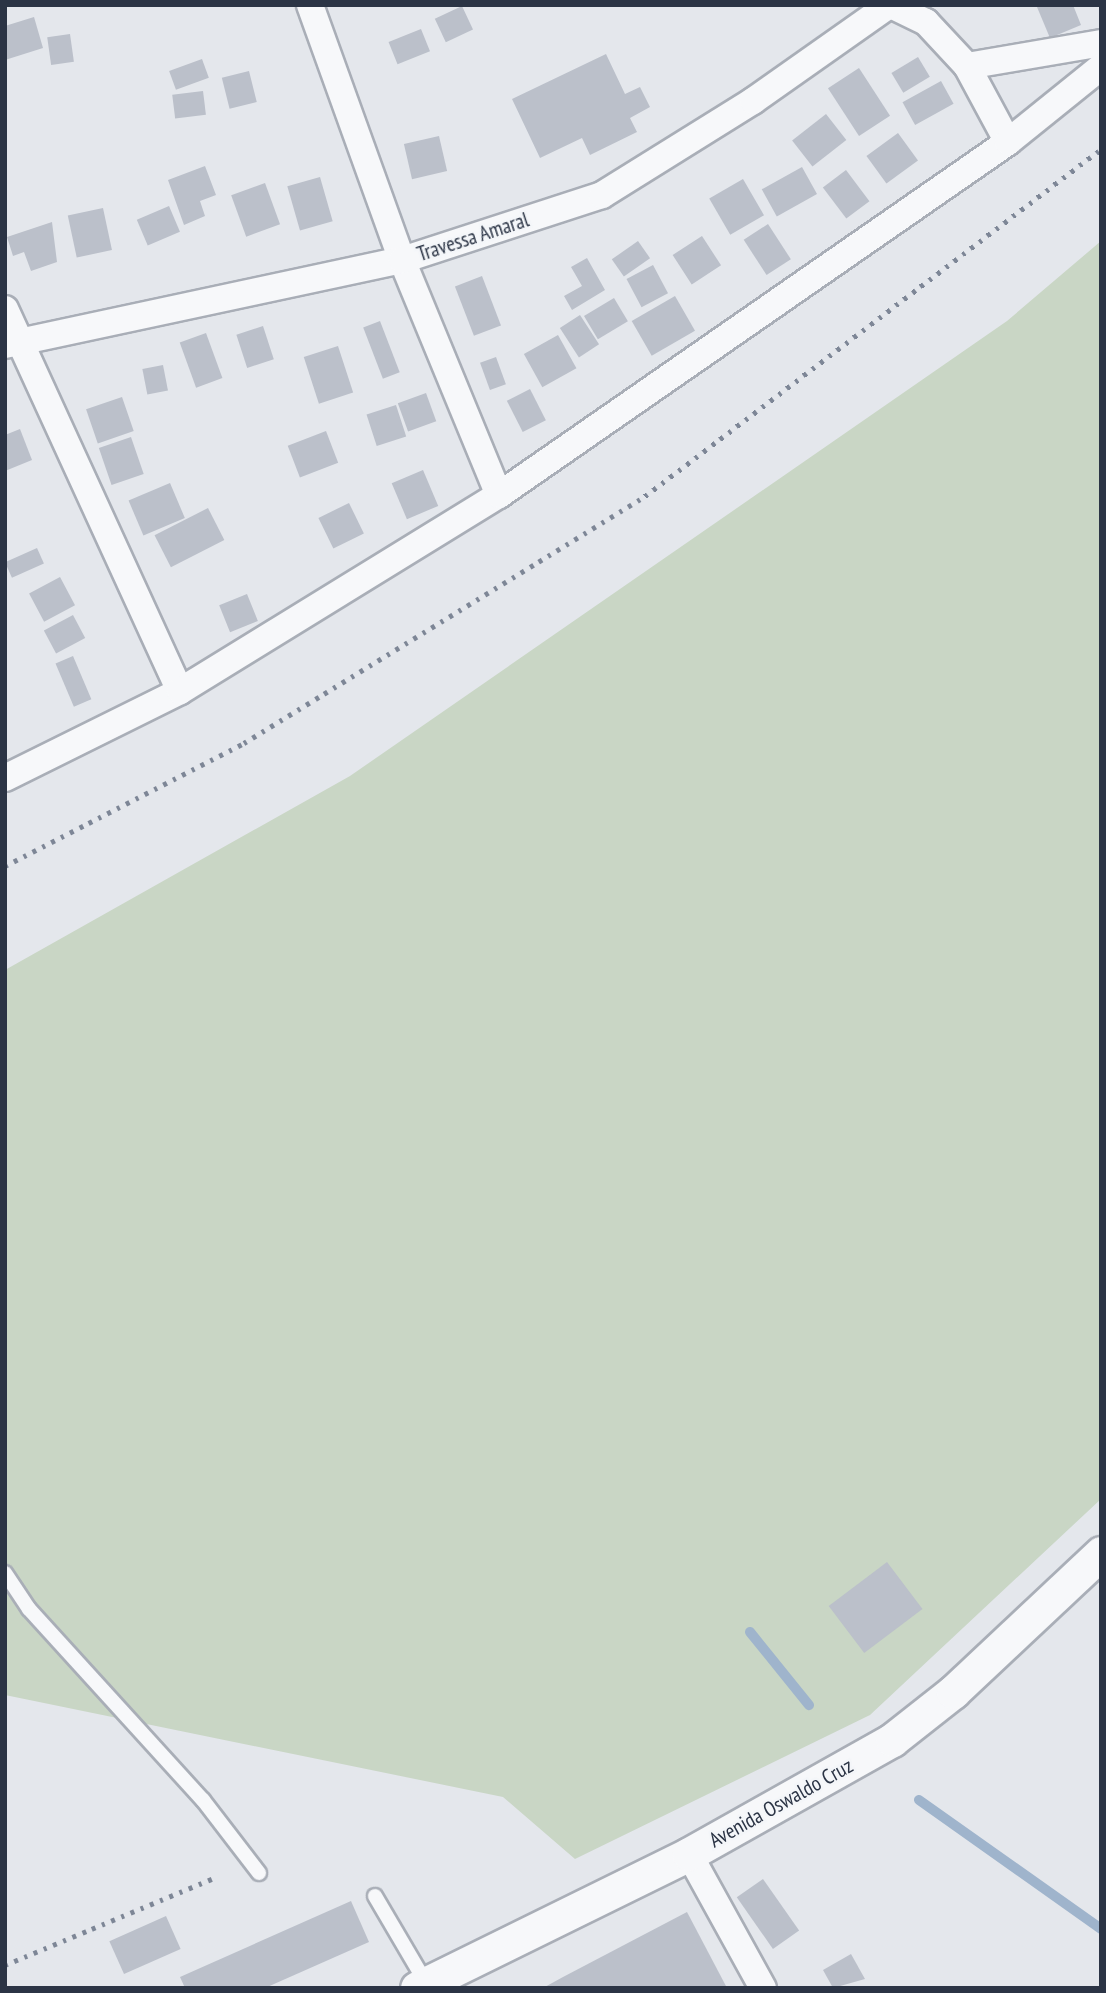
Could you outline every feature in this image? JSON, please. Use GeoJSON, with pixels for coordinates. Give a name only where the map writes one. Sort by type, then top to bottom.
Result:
{"type":"FeatureCollection","features":[{"type":"Feature","properties":{"kind":"street"},"geometry":{"type":"LineString","coordinates":[[310,5],[402,260],[499,495]]}},
{"type":"Feature","properties":{"kind":"street","name":"Travessa Amaral"},"geometry":{"type":"LineString","coordinates":[[10,342],[402,260],[602,195],[753,101],[890,5],[926,22],[967,66],[1008,142]]}},
{"type":"Feature","properties":{"kind":"street"},"geometry":{"type":"LineString","coordinates":[[967,66],[1101,43]]}},
{"type":"Feature","properties":{"kind":"street"},"geometry":{"type":"LineString","coordinates":[[5,778],[180,691],[499,495],[1008,142],[1101,67]]}},
{"type":"Feature","properties":{"kind":"street"},"geometry":{"type":"LineString","coordinates":[[5,309],[10,342],[180,691]]}},
{"type":"Feature","properties":{"kind":"street","name":"Avenida Oswaldo Cruz"},"geometry":{"type":"LineString","coordinates":[[421,1985],[689,1854],[892,1740],[953,1692],[1101,1553]]}},
{"type":"Feature","properties":{"kind":"street"},"geometry":{"type":"LineString","coordinates":[[689,1854],[763,1988]]}},
{"type":"Feature","properties":{"kind":"lane"},"geometry":{"type":"LineString","coordinates":[[5,1573],[29,1609],[203,1800],[259,1873]]}},
{"type":"Feature","properties":{"kind":"lane"},"geometry":{"type":"LineString","coordinates":[[375,1896],[421,1985]]}},
{"type":"Feature","properties":{"kind":"green space"},"geometry":{"type":"Polygon","coordinates":[[[1101,241],[1101,1499],[870,1715],[575,1859],[503,1797],[5,1695],[5,970],[350,776],[1007,321],[1101,241]]]}},
{"type":"Feature","properties":{"kind":"building"},"geometry":{"type":"Polygon","coordinates":[[[1073,5],[1081,25],[1050,38],[1037,7],[1073,5]]]}},
{"type":"Feature","properties":{"kind":"building"},"geometry":{"type":"Polygon","coordinates":[[[462,6],[473,30],[446,42],[435,19],[462,6]]]}},
{"type":"Feature","properties":{"kind":"building"},"geometry":{"type":"Polygon","coordinates":[[[34,17],[43,48],[5,60],[5,26],[34,17]]]}},
{"type":"Feature","properties":{"kind":"building"},"geometry":{"type":"Polygon","coordinates":[[[421,29],[430,51],[398,64],[389,42],[421,29]]]}},
{"type":"Feature","properties":{"kind":"building"},"geometry":{"type":"Polygon","coordinates":[[[70,34],[74,62],[51,65],[47,37],[70,34]]]}},
{"type":"Feature","properties":{"kind":"building"},"geometry":{"type":"Polygon","coordinates":[[[606,54],[625,94],[640,87],[650,107],[630,118],[637,132],[590,155],[582,138],[540,158],[512,99],[606,54]]]}},
{"type":"Feature","properties":{"kind":"building"},"geometry":{"type":"Polygon","coordinates":[[[918,57],[930,77],[903,93],[891,73],[918,57]]]}},
{"type":"Feature","properties":{"kind":"building"},"geometry":{"type":"Polygon","coordinates":[[[202,59],[209,78],[176,90],[169,71],[202,59]]]}},
{"type":"Feature","properties":{"kind":"building"},"geometry":{"type":"Polygon","coordinates":[[[859,68],[890,116],[859,136],[828,88],[859,68]]]}},
{"type":"Feature","properties":{"kind":"building"},"geometry":{"type":"Polygon","coordinates":[[[249,71],[257,102],[230,109],[222,78],[249,71]]]}},
{"type":"Feature","properties":{"kind":"building"},"geometry":{"type":"Polygon","coordinates":[[[941,81],[954,104],[915,125],[903,102],[941,81]]]}},
{"type":"Feature","properties":{"kind":"building"},"geometry":{"type":"Polygon","coordinates":[[[203,91],[206,115],[175,119],[172,95],[203,91]]]}},
{"type":"Feature","properties":{"kind":"building"},"geometry":{"type":"Polygon","coordinates":[[[826,114],[846,140],[812,166],[792,140],[826,114]]]}},
{"type":"Feature","properties":{"kind":"building"},"geometry":{"type":"Polygon","coordinates":[[[898,133],[918,161],[886,183],[866,156],[898,133]]]}},
{"type":"Feature","properties":{"kind":"building"},"geometry":{"type":"Polygon","coordinates":[[[439,136],[447,171],[412,179],[404,144],[439,136]]]}},
{"type":"Feature","properties":{"kind":"building"},"geometry":{"type":"Polygon","coordinates":[[[205,166],[216,195],[200,201],[205,216],[184,225],[168,180],[205,166]]]}},
{"type":"Feature","properties":{"kind":"building"},"geometry":{"type":"Polygon","coordinates":[[[802,167],[817,194],[777,216],[762,189],[802,167]]]}},
{"type":"Feature","properties":{"kind":"building"},"geometry":{"type":"Polygon","coordinates":[[[846,170],[869,201],[846,219],[823,187],[846,170]]]}},
{"type":"Feature","properties":{"kind":"building"},"geometry":{"type":"Polygon","coordinates":[[[320,177],[333,221],[300,231],[287,186],[320,177]]]}},
{"type":"Feature","properties":{"kind":"building"},"geometry":{"type":"Polygon","coordinates":[[[743,179],[764,215],[730,235],[709,198],[743,179]]]}},
{"type":"Feature","properties":{"kind":"building"},"geometry":{"type":"Polygon","coordinates":[[[265,183],[280,224],[246,237],[231,195],[265,183]]]}},
{"type":"Feature","properties":{"kind":"building"},"geometry":{"type":"Polygon","coordinates":[[[169,206],[180,232],[148,245],[137,220],[169,206]]]}},
{"type":"Feature","properties":{"kind":"building"},"geometry":{"type":"Polygon","coordinates":[[[103,208],[112,250],[77,258],[68,215],[103,208]]]}},
{"type":"Feature","properties":{"kind":"building"},"geometry":{"type":"Polygon","coordinates":[[[52,222],[57,262],[31,271],[24,252],[13,256],[7,237],[52,222]]]}},
{"type":"Feature","properties":{"kind":"building"},"geometry":{"type":"Polygon","coordinates":[[[768,224],[791,259],[767,275],[744,240],[768,224]]]}},
{"type":"Feature","properties":{"kind":"building"},"geometry":{"type":"Polygon","coordinates":[[[702,236],[721,265],[692,284],[673,255],[702,236]]]}},
{"type":"Feature","properties":{"kind":"building"},"geometry":{"type":"Polygon","coordinates":[[[638,241],[650,258],[624,277],[612,259],[638,241]]]}},
{"type":"Feature","properties":{"kind":"building"},"geometry":{"type":"Polygon","coordinates":[[[587,258],[605,290],[572,310],[564,296],[582,286],[571,267],[587,258]]]}},
{"type":"Feature","properties":{"kind":"building"},"geometry":{"type":"Polygon","coordinates":[[[653,265],[668,293],[642,307],[627,279],[653,265]]]}},
{"type":"Feature","properties":{"kind":"building"},"geometry":{"type":"Polygon","coordinates":[[[482,276],[501,325],[474,336],[455,286],[482,276]]]}},
{"type":"Feature","properties":{"kind":"building"},"geometry":{"type":"Polygon","coordinates":[[[675,296],[695,331],[652,356],[632,321],[675,296]]]}},
{"type":"Feature","properties":{"kind":"building"},"geometry":{"type":"Polygon","coordinates":[[[614,298],[628,321],[598,339],[584,316],[614,298]]]}},
{"type":"Feature","properties":{"kind":"building"},"geometry":{"type":"Polygon","coordinates":[[[580,315],[599,344],[579,357],[560,328],[580,315]]]}},
{"type":"Feature","properties":{"kind":"building"},"geometry":{"type":"Polygon","coordinates":[[[380,321],[400,372],[383,379],[363,327],[380,321]]]}},
{"type":"Feature","properties":{"kind":"building"},"geometry":{"type":"Polygon","coordinates":[[[263,326],[274,359],[247,368],[236,335],[263,326]]]}},
{"type":"Feature","properties":{"kind":"building"},"geometry":{"type":"Polygon","coordinates":[[[206,333],[222,378],[196,388],[180,343],[206,333]]]}},
{"type":"Feature","properties":{"kind":"building"},"geometry":{"type":"Polygon","coordinates":[[[558,335],[576,368],[542,387],[524,354],[558,335]]]}},
{"type":"Feature","properties":{"kind":"building"},"geometry":{"type":"Polygon","coordinates":[[[338,346],[353,393],[319,404],[304,357],[338,346]]]}},
{"type":"Feature","properties":{"kind":"building"},"geometry":{"type":"Polygon","coordinates":[[[496,357],[506,384],[490,390],[480,363],[496,357]]]}},
{"type":"Feature","properties":{"kind":"building"},"geometry":{"type":"Polygon","coordinates":[[[163,365],[168,391],[147,395],[142,369],[163,365]]]}},
{"type":"Feature","properties":{"kind":"building"},"geometry":{"type":"Polygon","coordinates":[[[530,389],[546,420],[523,432],[507,401],[530,389]]]}},
{"type":"Feature","properties":{"kind":"building"},"geometry":{"type":"Polygon","coordinates":[[[426,393],[436,421],[408,431],[398,403],[426,393]]]}},
{"type":"Feature","properties":{"kind":"building"},"geometry":{"type":"Polygon","coordinates":[[[122,397],[134,431],[98,443],[86,409],[122,397]]]}},
{"type":"Feature","properties":{"kind":"building"},"geometry":{"type":"Polygon","coordinates":[[[396,405],[406,436],[377,446],[367,415],[396,405]]]}},
{"type":"Feature","properties":{"kind":"building"},"geometry":{"type":"Polygon","coordinates":[[[20,429],[32,460],[5,471],[5,435],[20,429]]]}},
{"type":"Feature","properties":{"kind":"building"},"geometry":{"type":"Polygon","coordinates":[[[326,431],[338,463],[300,477],[288,446],[326,431]]]}},
{"type":"Feature","properties":{"kind":"building"},"geometry":{"type":"Polygon","coordinates":[[[131,437],[144,474],[112,485],[99,448],[131,437]]]}},
{"type":"Feature","properties":{"kind":"building"},"geometry":{"type":"Polygon","coordinates":[[[423,470],[438,506],[407,519],[392,483],[423,470]]]}},
{"type":"Feature","properties":{"kind":"building"},"geometry":{"type":"Polygon","coordinates":[[[170,483],[185,518],[143,536],[129,501],[170,483]]]}},
{"type":"Feature","properties":{"kind":"building"},"geometry":{"type":"Polygon","coordinates":[[[349,503],[364,534],[333,548],[318,518],[349,503]]]}},
{"type":"Feature","properties":{"kind":"building"},"geometry":{"type":"Polygon","coordinates":[[[208,508],[224,540],[171,567],[155,535],[208,508]]]}},
{"type":"Feature","properties":{"kind":"building"},"geometry":{"type":"Polygon","coordinates":[[[37,548],[44,564],[12,578],[5,562],[37,548]]]}},
{"type":"Feature","properties":{"kind":"building"},"geometry":{"type":"Polygon","coordinates":[[[60,577],[75,605],[44,622],[29,593],[60,577]]]}},
{"type":"Feature","properties":{"kind":"building"},"geometry":{"type":"Polygon","coordinates":[[[247,594],[258,621],[230,632],[219,605],[247,594]]]}},
{"type":"Feature","properties":{"kind":"building"},"geometry":{"type":"Polygon","coordinates":[[[73,615],[85,638],[56,653],[44,630],[73,615]]]}},
{"type":"Feature","properties":{"kind":"building"},"geometry":{"type":"Polygon","coordinates":[[[73,656],[91,699],[74,707],[56,663],[73,656]]]}},
{"type":"Feature","properties":{"kind":"building"},"geometry":{"type":"Polygon","coordinates":[[[887,1562],[923,1609],[864,1653],[829,1606],[887,1562]]]}},
{"type":"Feature","properties":{"kind":"building"},"geometry":{"type":"Polygon","coordinates":[[[763,1879],[799,1931],[773,1949],[737,1897],[763,1879]]]}},
{"type":"Feature","properties":{"kind":"building"},"geometry":{"type":"Polygon","coordinates":[[[351,1901],[369,1942],[265,1988],[185,1988],[180,1977],[351,1901]]]}},
{"type":"Feature","properties":{"kind":"building"},"geometry":{"type":"Polygon","coordinates":[[[687,1912],[727,1988],[543,1988],[563,1977],[687,1912]]]}},
{"type":"Feature","properties":{"kind":"building"},"geometry":{"type":"Polygon","coordinates":[[[166,1916],[181,1949],[124,1974],[109,1941],[166,1916]]]}},
{"type":"Feature","properties":{"kind":"building"},"geometry":{"type":"Polygon","coordinates":[[[851,1954],[865,1979],[833,1988],[823,1970],[851,1954]]]}},
{"type":"Feature","properties":{"kind":"waterway"},"geometry":{"type":"LineString","coordinates":[[750,1632],[809,1705]]}},
{"type":"Feature","properties":{"kind":"waterway"},"geometry":{"type":"LineString","coordinates":[[919,1800],[1101,1929]]}},
{"type":"Feature","properties":{"kind":"railway"},"geometry":{"type":"LineString","coordinates":[[5,866],[244,743],[645,496],[1101,149]]}},
{"type":"Feature","properties":{"kind":"railway"},"geometry":{"type":"LineString","coordinates":[[5,1965],[214,1878]]}}]}
